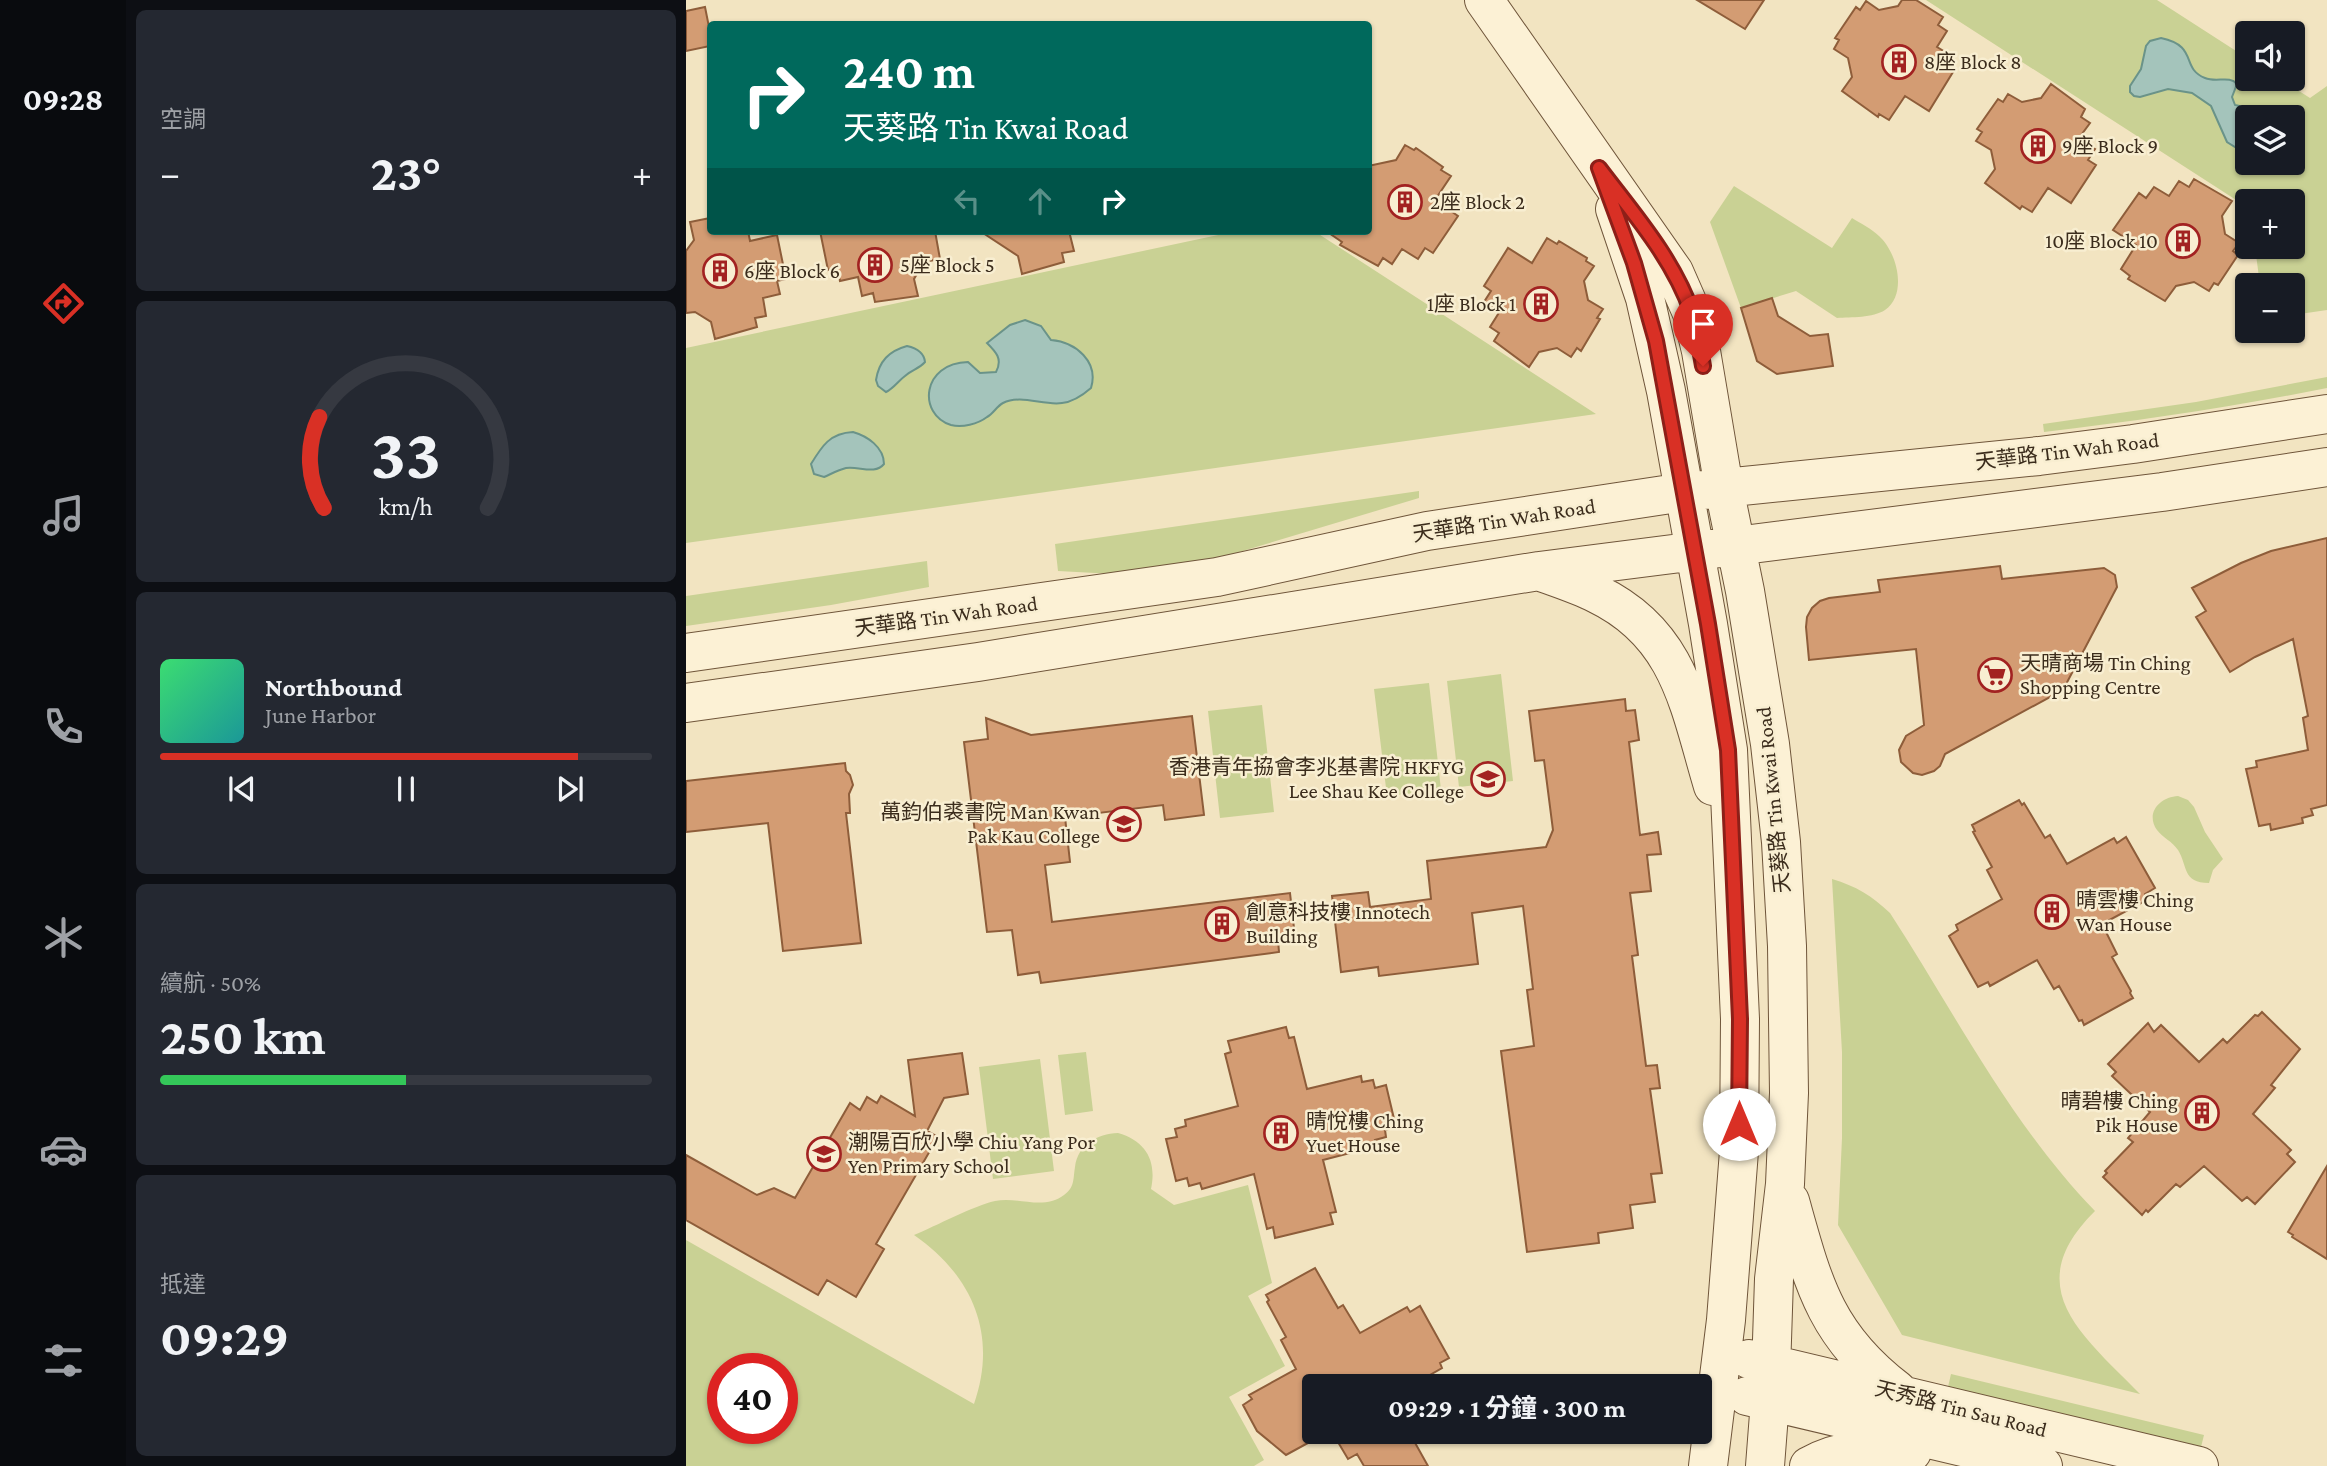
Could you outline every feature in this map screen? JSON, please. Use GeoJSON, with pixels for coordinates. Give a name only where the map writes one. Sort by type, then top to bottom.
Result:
{"type":"FeatureCollection","features":[{"type":"Feature","properties":{"kind":"street","name":"天葵路 Tin Kwai Road"},"geometry":{"type":"LineString","coordinates":[[1483,0],[1674,272],[1692,313],[1701,351],[1770,744],[1781,842],[1787,946],[1789,1058],[1785,1184],[1774,1279],[1765,1466]]}},
{"type":"Feature","properties":{"kind":"street","name":"天葵路 Tin Kwai Road"},"geometry":{"type":"LineString","coordinates":[[1599,168],[1645,298],[1666,391],[1728,750],[1739,1007],[1739,1151],[1720,1371],[1708,1466]]}},
{"type":"Feature","properties":{"kind":"street","name":"天華路 Tin Wah Road"},"geometry":{"type":"LineString","coordinates":[[686,653],[1217,577],[1427,531],[1684,492],[2039,456],[2327,414]]}},
{"type":"Feature","properties":{"kind":"street"},"geometry":{"type":"LineString","coordinates":[[686,703],[992,660],[1539,571],[2162,492],[2327,467]]}},
{"type":"Feature","properties":{"kind":"street"},"geometry":{"type":"LineString","coordinates":[[1539,571],[1596,593],[1618,606],[1651,633],[1665,652],[1675,667],[1686,695],[1730,841]]}},
{"type":"Feature","properties":{"kind":"street"},"geometry":{"type":"LineString","coordinates":[[1785,1184],[1809,1271],[1828,1314],[1840,1335],[1872,1371],[1904,1395]]}},
{"type":"Feature","properties":{"kind":"street","name":"天秀路 Tin Sau Road"},"geometry":{"type":"LineString","coordinates":[[1720,1371],[1771,1363],[2199,1466]]}},
{"type":"Feature","properties":{"kind":"street","name":"天秀路 Tin Sau Road"},"geometry":{"type":"LineString","coordinates":[[1720,1371],[1770,1401],[2043,1466]]}},
{"type":"Feature","properties":{"kind":"street"},"geometry":{"type":"LineString","coordinates":[[1809,1466],[1843,1452],[1888,1449],[1911,1451],[1969,1465],[1993,1466]]}},
{"type":"Feature","properties":{"kind":"green space"},"geometry":{"type":"Polygon","coordinates":[[[1926,0],[2157,0],[2235,50],[2235,91],[2299,91],[2310,98],[2327,86],[2327,310],[2305,313],[2305,273],[2258,273],[2257,259],[2305,259],[2305,189],[2235,189],[2235,199],[1926,0]]]}},
{"type":"Feature","properties":{"kind":"green space"},"geometry":{"type":"Polygon","coordinates":[[[1734,186],[1832,248],[1852,218],[1873,231],[1885,243],[1895,262],[1898,284],[1892,303],[1885,310],[1874,314],[1837,318],[1796,291],[1741,308],[1710,222],[1734,186]]]}},
{"type":"Feature","properties":{"kind":"green space"},"geometry":{"type":"Polygon","coordinates":[[[1218,235],[1320,235],[1596,414],[686,543],[686,348],[1218,235]]]}},
{"type":"Feature","properties":{"kind":"green space"},"geometry":{"type":"Polygon","coordinates":[[[2327,377],[2327,388],[2292,395],[2186,413],[2044,432],[2043,424],[2196,402],[2327,377]]]}},
{"type":"Feature","properties":{"kind":"green space"},"geometry":{"type":"Polygon","coordinates":[[[1419,491],[1419,498],[1206,562],[1114,574],[1058,571],[1055,544],[1419,491]]]}},
{"type":"Feature","properties":{"kind":"green space"},"geometry":{"type":"Polygon","coordinates":[[[927,561],[929,587],[831,605],[686,626],[686,596],[927,561]]]}},
{"type":"Feature","properties":{"kind":"green space"},"geometry":{"type":"Polygon","coordinates":[[[1501,674],[1513,781],[1459,787],[1447,681],[1501,674]]]}},
{"type":"Feature","properties":{"kind":"green space"},"geometry":{"type":"Polygon","coordinates":[[[1429,683],[1441,790],[1387,796],[1374,689],[1429,683]]]}},
{"type":"Feature","properties":{"kind":"green space"},"geometry":{"type":"Polygon","coordinates":[[[1262,705],[1274,812],[1220,818],[1208,711],[1262,705]]]}},
{"type":"Feature","properties":{"kind":"green space"},"geometry":{"type":"Polygon","coordinates":[[[2178,796],[2188,800],[2194,807],[2205,832],[2223,859],[2213,870],[2209,883],[2190,877],[2178,850],[2159,833],[2154,824],[2156,807],[2165,799],[2178,796]]]}},
{"type":"Feature","properties":{"kind":"green space"},"geometry":{"type":"Polygon","coordinates":[[[1832,879],[1863,892],[1890,913],[2010,1105],[2064,1177],[2095,1211],[2072,1239],[2061,1264],[2060,1287],[2067,1310],[2081,1331],[2140,1394],[1902,1335],[1838,1225],[1842,1052],[1832,879]]]}},
{"type":"Feature","properties":{"kind":"green space"},"geometry":{"type":"Polygon","coordinates":[[[1086,1052],[1093,1111],[1065,1115],[1058,1055],[1086,1052]]]}},
{"type":"Feature","properties":{"kind":"green space"},"geometry":{"type":"Polygon","coordinates":[[[1040,1059],[1054,1171],[993,1179],[979,1067],[1040,1059]]]}},
{"type":"Feature","properties":{"kind":"green space"},"geometry":{"type":"Polygon","coordinates":[[[1118,1133],[1136,1141],[1151,1161],[1151,1189],[1174,1205],[1248,1185],[1272,1283],[1248,1296],[1285,1366],[1229,1397],[1264,1460],[1254,1466],[686,1466],[686,1240],[974,1404],[981,1379],[983,1354],[975,1309],[952,1269],[914,1235],[995,1201],[1039,1203],[1056,1200],[1072,1186],[1080,1152],[1096,1138],[1118,1133]]]}},
{"type":"Feature","properties":{"kind":"green space"},"geometry":{"type":"Polygon","coordinates":[[[1951,1374],[2204,1435],[2201,1447],[1948,1387],[1951,1374]]]}},
{"type":"Feature","properties":{"kind":"water"},"geometry":{"type":"Polygon","coordinates":[[[2161,38],[2180,46],[2193,69],[2205,78],[2235,82],[2232,97],[2235,105],[2235,147],[2227,142],[2211,106],[2192,93],[2168,89],[2140,97],[2130,92],[2130,86],[2141,69],[2146,46],[2150,41],[2161,38]]]}},
{"type":"Feature","properties":{"kind":"water"},"geometry":{"type":"Polygon","coordinates":[[[1025,320],[1041,326],[1051,340],[1069,345],[1083,355],[1092,370],[1091,388],[1077,398],[1062,403],[1010,401],[970,425],[951,425],[940,419],[929,400],[933,379],[953,365],[968,362],[980,373],[996,372],[999,359],[987,343],[1010,325],[1025,320]]]}},
{"type":"Feature","properties":{"kind":"water"},"geometry":{"type":"Polygon","coordinates":[[[907,346],[919,351],[925,362],[886,392],[878,386],[876,380],[882,362],[890,354],[907,346]]]}},
{"type":"Feature","properties":{"kind":"water"},"geometry":{"type":"Polygon","coordinates":[[[853,432],[864,436],[878,447],[884,464],[871,470],[846,468],[824,477],[814,474],[811,464],[823,446],[838,435],[853,432]]]}},
{"type":"Feature","properties":{"kind":"building"},"geometry":{"type":"Polygon","coordinates":[[[1697,0],[1764,0],[1745,29],[1697,0]]]}},
{"type":"Feature","properties":{"kind":"building","name":"8座 Block 8"},"geometry":{"type":"Polygon","coordinates":[[[1902,0],[1916,0],[1943,17],[1938,25],[1947,31],[1937,47],[1952,56],[1945,67],[1953,72],[1929,111],[1905,96],[1889,120],[1879,114],[1878,117],[1842,91],[1852,77],[1848,58],[1834,49],[1839,40],[1835,38],[1856,7],[1860,10],[1866,1],[1879,10],[1898,6],[1902,0]]]}},
{"type":"Feature","properties":{"kind":"building"},"geometry":{"type":"Polygon","coordinates":[[[705,7],[707,47],[686,51],[686,11],[705,7]]]}},
{"type":"Feature","properties":{"kind":"building","name":"9座 Block 9"},"geometry":{"type":"Polygon","coordinates":[[[2051,84],[2085,109],[2081,117],[2090,123],[2079,138],[2095,149],[2088,160],[2096,165],[2071,203],[2048,188],[2032,212],[2022,206],[2020,209],[1985,183],[1995,169],[1991,150],[1976,141],[1982,132],[1977,129],[1998,99],[2003,102],[2008,94],[2022,102],[2041,98],[2051,84]]]}},
{"type":"Feature","properties":{"kind":"building","name":"2座 Block 2"},"geometry":{"type":"Polygon","coordinates":[[[1405,145],[1414,150],[1416,148],[1443,167],[1441,170],[1451,176],[1435,200],[1458,216],[1433,253],[1425,248],[1418,259],[1402,249],[1392,264],[1383,258],[1378,266],[1340,245],[1342,242],[1332,235],[1372,235],[1372,165],[1396,160],[1405,145]]]}},
{"type":"Feature","properties":{"kind":"building","name":"10座 Block 10"},"geometry":{"type":"Polygon","coordinates":[[[2194,179],[2232,201],[2222,216],[2225,234],[2235,240],[2233,251],[2235,259],[2218,285],[2214,283],[2209,291],[2194,282],[2176,286],[2165,301],[2128,279],[2130,276],[2121,269],[2136,245],[2113,230],[2139,193],[2146,198],[2154,187],[2169,196],[2179,181],[2189,187],[2194,179]]]}},
{"type":"Feature","properties":{"kind":"building","name":"6座 Block 6"},"geometry":{"type":"Polygon","coordinates":[[[707,219],[707,235],[749,235],[750,241],[777,235],[786,279],[777,281],[780,294],[763,298],[766,316],[755,318],[757,327],[715,339],[711,322],[695,312],[686,313],[686,251],[694,240],[690,222],[707,219]]]}},
{"type":"Feature","properties":{"kind":"building","name":"5座 Block 5"},"geometry":{"type":"Polygon","coordinates":[[[821,235],[936,235],[940,259],[924,262],[914,279],[918,296],[875,302],[873,293],[862,296],[858,277],[840,281],[837,268],[828,270],[821,235]]]}},
{"type":"Feature","properties":{"kind":"building"},"geometry":{"type":"Polygon","coordinates":[[[986,235],[1070,235],[1074,251],[1062,253],[1064,262],[1022,274],[1018,256],[986,235]]]}},
{"type":"Feature","properties":{"kind":"building","name":"1座 Block 1"},"geometry":{"type":"Polygon","coordinates":[[[1547,238],[1557,244],[1559,241],[1587,258],[1586,261],[1594,266],[1584,281],[1588,300],[1603,309],[1581,351],[1577,348],[1571,357],[1557,348],[1539,352],[1529,367],[1494,341],[1499,333],[1490,327],[1500,311],[1484,302],[1491,291],[1484,286],[1508,248],[1532,263],[1547,238]]]}},
{"type":"Feature","properties":{"kind":"building"},"geometry":{"type":"Polygon","coordinates":[[[1772,298],[1778,316],[1810,336],[1828,334],[1833,366],[1777,374],[1757,361],[1741,308],[1772,298]]]}},
{"type":"Feature","properties":{"kind":"building"},"geometry":{"type":"Polygon","coordinates":[[[2327,538],[2327,805],[2311,809],[2313,815],[2302,818],[2303,823],[2271,830],[2270,824],[2259,826],[2246,769],[2257,767],[2256,761],[2308,750],[2303,718],[2308,716],[2293,639],[2230,672],[2196,617],[2206,611],[2192,588],[2271,551],[2327,538]]]}},
{"type":"Feature","properties":{"kind":"building","name":"天晴商場 Tin Ching Shopping Centre"},"geometry":{"type":"Polygon","coordinates":[[[2000,566],[2002,579],[2104,568],[2115,575],[2117,587],[2063,690],[1945,754],[1940,766],[1934,771],[1922,775],[1913,773],[1901,762],[1899,750],[1906,736],[1924,725],[1916,649],[1809,660],[1807,617],[1820,601],[1880,592],[1878,580],[2000,566]]]}},
{"type":"Feature","properties":{"kind":"building"},"geometry":{"type":"Polygon","coordinates":[[[1625,699],[1626,711],[1635,710],[1639,740],[1629,742],[1640,835],[1658,832],[1661,854],[1647,855],[1651,891],[1630,893],[1638,955],[1632,956],[1646,1066],[1657,1065],[1660,1088],[1650,1089],[1662,1173],[1651,1174],[1655,1202],[1630,1205],[1633,1228],[1598,1233],[1599,1243],[1527,1252],[1501,1051],[1534,1046],[1527,990],[1533,989],[1523,906],[1472,913],[1478,964],[1379,976],[1378,967],[1341,972],[1332,896],[1368,892],[1370,907],[1431,899],[1427,861],[1546,847],[1553,830],[1544,760],[1535,761],[1529,711],[1625,699]]]}},
{"type":"Feature","properties":{"kind":"building"},"geometry":{"type":"Polygon","coordinates":[[[1192,716],[1204,815],[1165,820],[1163,805],[1065,817],[1070,862],[1045,865],[1052,922],[1290,893],[1295,937],[1278,940],[1279,952],[1041,983],[1039,972],[1018,975],[1012,930],[987,932],[964,742],[988,739],[986,718],[1031,735],[1192,716]]]}},
{"type":"Feature","properties":{"kind":"building"},"geometry":{"type":"Polygon","coordinates":[[[845,763],[853,785],[849,794],[850,813],[846,813],[861,943],[783,951],[768,823],[686,832],[686,781],[845,763]]]}},
{"type":"Feature","properties":{"kind":"building","name":"晴雲樓 Ching Wan House"},"geometry":{"type":"Polygon","coordinates":[[[2019,800],[2022,805],[2024,803],[2045,838],[2050,835],[2067,864],[2114,838],[2117,843],[2126,837],[2155,888],[2145,894],[2145,901],[2102,924],[2117,954],[2112,957],[2133,998],[2084,1025],[2059,986],[2054,989],[2037,960],[1990,986],[1988,982],[1978,987],[1949,936],[1958,930],[1956,925],[2002,899],[1987,870],[1992,867],[1973,832],[1975,831],[1972,825],[2019,800]]]}},
{"type":"Feature","properties":{"kind":"building","name":"晴碧樓 Ching Pik House"},"geometry":{"type":"Polygon","coordinates":[[[2262,1012],[2300,1049],[2271,1085],[2275,1088],[2253,1114],[2291,1150],[2287,1154],[2295,1162],[2255,1204],[2247,1197],[2242,1201],[2204,1166],[2180,1187],[2176,1184],[2142,1215],[2103,1177],[2107,1173],[2105,1171],[2133,1142],[2128,1138],[2150,1112],[2112,1076],[2116,1072],[2108,1064],[2148,1023],[2154,1032],[2161,1025],[2199,1062],[2223,1039],[2227,1043],[2255,1015],[2258,1016],[2262,1012]]]}},
{"type":"Feature","properties":{"kind":"building","name":"晴悅樓 Ching Yuet House"},"geometry":{"type":"Polygon","coordinates":[[[1286,1027],[1289,1038],[1294,1037],[1307,1089],[1361,1076],[1362,1082],[1373,1080],[1375,1088],[1386,1085],[1396,1127],[1385,1130],[1386,1137],[1375,1140],[1377,1146],[1323,1160],[1336,1212],[1330,1213],[1333,1224],[1275,1238],[1273,1227],[1267,1229],[1254,1174],[1202,1189],[1200,1183],[1189,1186],[1187,1178],[1176,1181],[1166,1139],[1177,1137],[1175,1129],[1186,1126],[1185,1120],[1238,1106],[1225,1054],[1231,1052],[1228,1041],[1286,1027]]]}},
{"type":"Feature","properties":{"kind":"building"},"geometry":{"type":"Polygon","coordinates":[[[962,1053],[968,1094],[944,1098],[927,1131],[938,1137],[876,1244],[884,1249],[856,1297],[827,1280],[818,1295],[686,1220],[686,1155],[757,1195],[774,1188],[795,1198],[850,1103],[860,1110],[867,1097],[877,1103],[881,1096],[915,1116],[908,1060],[962,1053]]]}},
{"type":"Feature","properties":{"kind":"building"},"geometry":{"type":"Polygon","coordinates":[[[2327,1166],[2327,1259],[2288,1232],[2327,1166]]]}},
{"type":"Feature","properties":{"kind":"building"},"geometry":{"type":"Polygon","coordinates":[[[1315,1268],[1338,1308],[1343,1305],[1360,1333],[1407,1307],[1410,1312],[1420,1306],[1449,1358],[1440,1363],[1442,1368],[1432,1374],[1302,1374],[1302,1444],[1306,1444],[1286,1455],[1257,1431],[1243,1405],[1252,1399],[1249,1395],[1296,1369],[1281,1340],[1286,1337],[1267,1302],[1269,1300],[1266,1295],[1315,1268]]]}},
{"type":"Feature","properties":{"kind":"building"},"geometry":{"type":"Polygon","coordinates":[[[1339,1444],[1416,1444],[1428,1466],[1364,1466],[1357,1454],[1348,1459],[1339,1444]]]}},
{"type":"Feature","properties":{"kind":"place","name":"8座 Block 8"},"geometry":{"type":"Point","coordinates":[1899,62]}},
{"type":"Feature","properties":{"kind":"place","name":"9座 Block 9"},"geometry":{"type":"Point","coordinates":[2038,146]}},
{"type":"Feature","properties":{"kind":"place","name":"2座 Block 2"},"geometry":{"type":"Point","coordinates":[1405,202]}},
{"type":"Feature","properties":{"kind":"place","name":"10座 Block 10"},"geometry":{"type":"Point","coordinates":[2183,241]}},
{"type":"Feature","properties":{"kind":"place","name":"5座 Block 5"},"geometry":{"type":"Point","coordinates":[875,265]}},
{"type":"Feature","properties":{"kind":"place","name":"6座 Block 6"},"geometry":{"type":"Point","coordinates":[720,271]}},
{"type":"Feature","properties":{"kind":"place","name":"1座 Block 1"},"geometry":{"type":"Point","coordinates":[1541,304]}},
{"type":"Feature","properties":{"kind":"place","name":"天晴商場 Tin Ching Shopping Centre"},"geometry":{"type":"Point","coordinates":[1995,675]}},
{"type":"Feature","properties":{"kind":"place","name":"香港青年拹會李兆基書院 HKFYG Lee Shau Kee College"},"geometry":{"type":"Point","coordinates":[1488,779]}},
{"type":"Feature","properties":{"kind":"place","name":"萬鈞伯裘書院 Man Kwan Pak Kau College"},"geometry":{"type":"Point","coordinates":[1124,824]}},
{"type":"Feature","properties":{"kind":"place","name":"晴雲樓 Ching Wan House"},"geometry":{"type":"Point","coordinates":[2052,912]}},
{"type":"Feature","properties":{"kind":"place","name":"創意科技樓 Innotech Building"},"geometry":{"type":"Point","coordinates":[1222,924]}},
{"type":"Feature","properties":{"kind":"place","name":"晴碧樓 Ching Pik House"},"geometry":{"type":"Point","coordinates":[2202,1113]}},
{"type":"Feature","properties":{"kind":"place","name":"晴悅樓 Ching Yuet House"},"geometry":{"type":"Point","coordinates":[1281,1133]}},
{"type":"Feature","properties":{"kind":"place","name":"潮陽百欣小學 Chiu Yang Por Yen Primary School"},"geometry":{"type":"Point","coordinates":[824,1154]}},
{"type":"Feature","properties":{"kind":"route"},"geometry":{"type":"LineString","coordinates":[[1703,366],[1692,313],[1674,272],[1599,168],[1634,263],[1656,341],[1708,624],[1728,750],[1740,1019],[1739,1124]]}}]}
